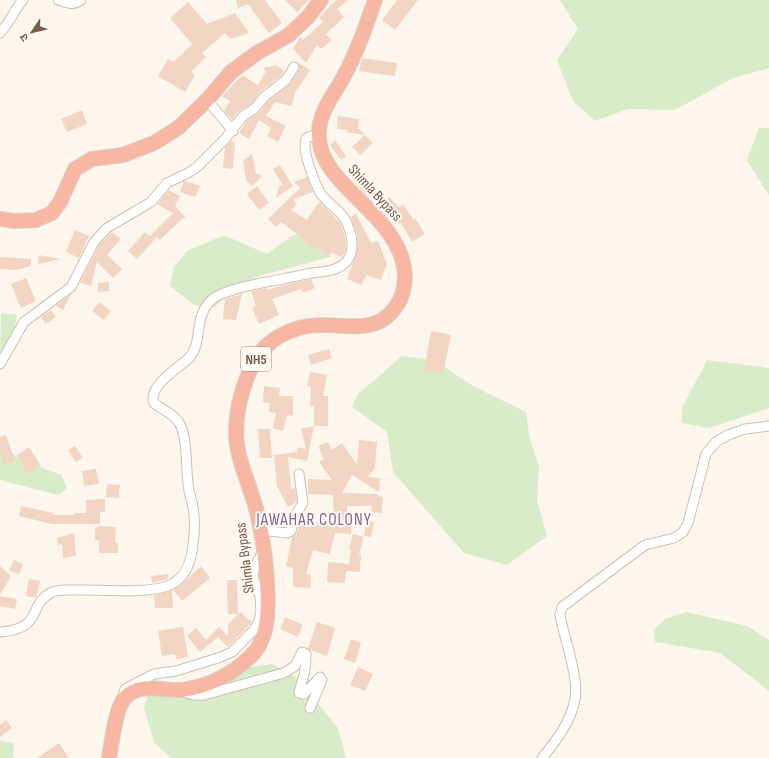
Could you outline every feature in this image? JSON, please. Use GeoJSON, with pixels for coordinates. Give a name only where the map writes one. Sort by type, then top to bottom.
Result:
{"type":"FeatureCollection","features":[{"type":"Feature","properties":{"kind":"highway"},"geometry":{"type":"LineString","coordinates":[[0,219],[14,222],[36,220],[52,213],[60,202],[75,169],[92,159],[123,155],[154,143],[178,128],[208,100],[231,72],[257,53],[289,35],[308,17],[321,0]]}},
{"type":"Feature","properties":{"kind":"highway","name":"Shimla Bypass"},"geometry":{"type":"LineString","coordinates":[[123,700],[135,691],[151,688],[180,690],[201,687],[219,679],[239,666],[257,648],[266,627],[267,594],[260,530],[236,437],[237,413],[244,387],[253,365],[264,347],[285,332],[306,326],[325,325],[356,328],[370,325],[383,318],[400,300],[405,280],[404,262],[391,234],[333,172],[322,153],[319,136],[320,118],[355,53],[375,0]]}},
{"type":"Feature","properties":{"kind":"highway"},"geometry":{"type":"LineString","coordinates":[[109,758],[123,700]]}},
{"type":"Feature","properties":{"kind":"street"},"geometry":{"type":"LineString","coordinates":[[0,32],[5,28],[16,7],[23,0]]}},
{"type":"Feature","properties":{"kind":"street"},"geometry":{"type":"LineString","coordinates":[[58,0],[69,4],[76,4],[81,0]]}},
{"type":"Feature","properties":{"kind":"street"},"geometry":{"type":"LineString","coordinates":[[0,364],[24,322],[71,287],[94,242],[107,228],[151,202],[162,188],[196,166],[233,131],[242,117],[255,108],[264,97],[286,80],[294,67]]}},
{"type":"Feature","properties":{"kind":"street"},"geometry":{"type":"LineString","coordinates":[[208,100],[233,131]]}},
{"type":"Feature","properties":{"kind":"street"},"geometry":{"type":"LineString","coordinates":[[0,632],[20,629],[27,624],[45,598],[52,592],[92,589],[144,590],[172,585],[181,577],[188,566],[191,556],[195,521],[194,507],[187,480],[183,438],[177,420],[154,403],[153,395],[164,379],[190,357],[195,347],[202,312],[208,303],[217,296],[243,287],[307,273],[329,271],[340,268],[347,262],[351,254],[352,244],[350,230],[345,220],[321,194],[313,178],[305,149],[305,141],[308,138],[312,135],[319,136]]}},
{"type":"Feature","properties":{"kind":"street"},"geometry":{"type":"LineString","coordinates":[[542,758],[556,741],[571,715],[575,698],[575,682],[560,615],[562,607],[646,545],[674,538],[683,532],[688,523],[706,454],[716,442],[728,435],[745,429],[769,426]]}},
{"type":"Feature","properties":{"kind":"street"},"geometry":{"type":"LineString","coordinates":[[260,530],[287,533],[291,531],[294,517],[303,503],[298,474]]}},
{"type":"Feature","properties":{"kind":"street"},"geometry":{"type":"LineString","coordinates":[[123,700],[124,689],[135,683],[154,674],[176,671],[221,657],[232,652],[254,630],[261,610],[260,596],[253,577],[254,568],[263,551]]}},
{"type":"Feature","properties":{"kind":"street"},"geometry":{"type":"LineString","coordinates":[[180,690],[194,695],[204,695],[284,673],[295,666],[300,654],[305,652],[305,676],[299,694],[304,694],[320,677],[322,680],[310,708]]}},
{"type":"Feature","properties":{"kind":"green space"},"geometry":{"type":"Polygon","coordinates":[[[560,0],[769,0],[769,68],[733,78],[675,110],[628,109],[595,121],[573,101],[557,60],[578,29],[560,0]]]}},
{"type":"Feature","properties":{"kind":"green space"},"geometry":{"type":"Polygon","coordinates":[[[759,128],[769,128],[769,196],[747,160],[759,128]]]}},
{"type":"Feature","properties":{"kind":"green space"},"geometry":{"type":"Polygon","coordinates":[[[313,232],[330,245],[331,257],[262,275],[234,287],[215,307],[194,305],[170,286],[174,267],[187,251],[224,235],[267,254],[293,235],[313,232]]]}},
{"type":"Feature","properties":{"kind":"green space"},"geometry":{"type":"Polygon","coordinates":[[[1,314],[17,314],[14,331],[0,358],[1,314]]]}},
{"type":"Feature","properties":{"kind":"green space"},"geometry":{"type":"Polygon","coordinates":[[[402,356],[434,360],[473,386],[526,412],[530,440],[539,466],[537,500],[547,536],[507,565],[464,553],[393,472],[387,432],[352,407],[357,395],[402,356]]]}},
{"type":"Feature","properties":{"kind":"green space"},"geometry":{"type":"Polygon","coordinates":[[[707,360],[769,368],[769,408],[709,428],[682,423],[682,408],[707,360]]]}},
{"type":"Feature","properties":{"kind":"green space"},"geometry":{"type":"Polygon","coordinates":[[[0,443],[22,461],[62,475],[67,488],[59,495],[0,480],[0,443]]]}},
{"type":"Feature","properties":{"kind":"green space"},"geometry":{"type":"Polygon","coordinates":[[[686,612],[747,626],[769,640],[769,691],[720,653],[655,642],[654,630],[665,619],[686,612]]]}},
{"type":"Feature","properties":{"kind":"green space"},"geometry":{"type":"Polygon","coordinates":[[[272,664],[297,678],[338,728],[346,758],[171,758],[154,742],[144,708],[148,694],[232,670],[272,664]]]}},
{"type":"Feature","properties":{"kind":"green space"},"geometry":{"type":"Polygon","coordinates":[[[0,741],[14,743],[13,758],[0,758],[0,741]]]}},
{"type":"Feature","properties":{"kind":"building"},"geometry":{"type":"Polygon","coordinates":[[[236,0],[265,0],[282,23],[269,33],[248,4],[238,8],[236,0]]]}},
{"type":"Feature","properties":{"kind":"building"},"geometry":{"type":"Polygon","coordinates":[[[285,0],[309,0],[297,12],[285,0]]]}},
{"type":"Feature","properties":{"kind":"building"},"geometry":{"type":"Polygon","coordinates":[[[336,0],[348,0],[337,9],[344,17],[326,34],[332,40],[321,49],[317,45],[306,63],[293,49],[300,37],[303,40],[323,22],[319,17],[336,0]]]}},
{"type":"Feature","properties":{"kind":"building"},"geometry":{"type":"Polygon","coordinates":[[[397,0],[418,0],[395,30],[382,20],[397,0]]]}},
{"type":"Feature","properties":{"kind":"building"},"geometry":{"type":"Polygon","coordinates":[[[188,2],[207,24],[235,13],[249,33],[230,39],[225,33],[202,53],[206,57],[191,72],[195,75],[185,92],[158,76],[168,59],[174,62],[192,44],[170,18],[188,2]]]}},
{"type":"Feature","properties":{"kind":"building"},"geometry":{"type":"Polygon","coordinates":[[[362,58],[397,63],[395,76],[359,71],[362,58]]]}},
{"type":"Feature","properties":{"kind":"building"},"geometry":{"type":"Polygon","coordinates":[[[299,63],[310,70],[295,93],[292,106],[275,102],[266,116],[286,126],[278,142],[267,136],[271,128],[259,120],[249,139],[239,133],[246,121],[259,113],[268,101],[291,83],[299,70],[299,63]]]}},
{"type":"Feature","properties":{"kind":"building"},"geometry":{"type":"Polygon","coordinates":[[[276,65],[284,71],[281,76],[260,92],[251,104],[238,112],[232,120],[224,111],[230,101],[222,96],[242,75],[258,85],[266,71],[263,68],[276,65]]]}},
{"type":"Feature","properties":{"kind":"building"},"geometry":{"type":"Polygon","coordinates":[[[82,110],[87,124],[67,132],[61,119],[82,110]]]}},
{"type":"Feature","properties":{"kind":"building"},"geometry":{"type":"Polygon","coordinates":[[[338,116],[359,119],[358,128],[365,135],[346,132],[348,130],[337,129],[338,116]]]}},
{"type":"Feature","properties":{"kind":"building"},"geometry":{"type":"Polygon","coordinates":[[[365,135],[373,143],[360,155],[352,147],[365,135]]]}},
{"type":"Feature","properties":{"kind":"building"},"geometry":{"type":"Polygon","coordinates":[[[335,140],[346,156],[341,160],[330,145],[335,140]]]}},
{"type":"Feature","properties":{"kind":"building"},"geometry":{"type":"Polygon","coordinates":[[[231,141],[235,142],[233,169],[223,168],[225,147],[231,141]]]}},
{"type":"Feature","properties":{"kind":"building"},"geometry":{"type":"Polygon","coordinates":[[[252,154],[256,173],[262,176],[252,186],[246,180],[243,161],[252,154]]]}},
{"type":"Feature","properties":{"kind":"building"},"geometry":{"type":"Polygon","coordinates":[[[280,165],[293,186],[276,198],[279,185],[284,187],[273,169],[280,165]]]}},
{"type":"Feature","properties":{"kind":"building"},"geometry":{"type":"Polygon","coordinates":[[[307,177],[313,192],[294,199],[296,206],[291,210],[307,220],[319,202],[340,223],[345,236],[346,250],[342,257],[330,252],[327,256],[313,245],[311,248],[303,242],[305,240],[281,222],[276,227],[268,219],[300,188],[294,182],[307,177]]]}},
{"type":"Feature","properties":{"kind":"building"},"geometry":{"type":"Polygon","coordinates":[[[362,177],[374,184],[367,196],[357,185],[362,177]]]}},
{"type":"Feature","properties":{"kind":"building"},"geometry":{"type":"Polygon","coordinates":[[[184,181],[200,186],[195,197],[180,192],[184,181]]]}},
{"type":"Feature","properties":{"kind":"building"},"geometry":{"type":"Polygon","coordinates":[[[257,186],[269,203],[259,210],[247,194],[257,186]]]}},
{"type":"Feature","properties":{"kind":"building"},"geometry":{"type":"Polygon","coordinates":[[[169,190],[180,196],[175,206],[187,219],[183,218],[160,240],[157,237],[137,259],[128,251],[145,232],[150,236],[173,213],[157,204],[169,190]]]}},
{"type":"Feature","properties":{"kind":"building"},"geometry":{"type":"Polygon","coordinates":[[[389,197],[399,207],[403,204],[414,220],[415,218],[425,234],[412,242],[401,223],[399,224],[383,203],[389,197]]]}},
{"type":"Feature","properties":{"kind":"building"},"geometry":{"type":"Polygon","coordinates":[[[356,214],[371,243],[378,241],[387,264],[381,280],[366,275],[362,285],[347,279],[357,252],[357,234],[351,217],[356,214]]]}},
{"type":"Feature","properties":{"kind":"building"},"geometry":{"type":"Polygon","coordinates":[[[75,230],[89,236],[79,258],[66,252],[75,230]]]}},
{"type":"Feature","properties":{"kind":"building"},"geometry":{"type":"Polygon","coordinates":[[[112,232],[121,239],[107,255],[122,269],[113,278],[97,262],[91,286],[80,283],[99,245],[112,232]]]}},
{"type":"Feature","properties":{"kind":"building"},"geometry":{"type":"Polygon","coordinates":[[[39,255],[60,259],[38,264],[39,255]]]}},
{"type":"Feature","properties":{"kind":"building"},"geometry":{"type":"Polygon","coordinates":[[[0,257],[31,259],[31,266],[16,270],[0,269],[0,257]]]}},
{"type":"Feature","properties":{"kind":"building"},"geometry":{"type":"Polygon","coordinates":[[[26,278],[36,301],[21,308],[11,284],[26,278]]]}},
{"type":"Feature","properties":{"kind":"building"},"geometry":{"type":"Polygon","coordinates":[[[311,279],[315,288],[303,293],[301,289],[272,299],[279,315],[259,324],[252,308],[256,306],[251,291],[267,288],[268,290],[311,279]]]}},
{"type":"Feature","properties":{"kind":"building"},"geometry":{"type":"Polygon","coordinates":[[[109,282],[109,291],[98,292],[98,283],[109,282]]]}},
{"type":"Feature","properties":{"kind":"building"},"geometry":{"type":"Polygon","coordinates":[[[71,294],[63,310],[56,306],[71,294]]]}},
{"type":"Feature","properties":{"kind":"building"},"geometry":{"type":"Polygon","coordinates":[[[242,294],[236,320],[223,319],[225,299],[242,294]]]}},
{"type":"Feature","properties":{"kind":"building"},"geometry":{"type":"Polygon","coordinates":[[[99,302],[111,311],[104,320],[92,311],[99,302]]]}},
{"type":"Feature","properties":{"kind":"building"},"geometry":{"type":"Polygon","coordinates":[[[51,310],[56,317],[46,324],[41,317],[51,310]]]}},
{"type":"Feature","properties":{"kind":"building"},"geometry":{"type":"Polygon","coordinates":[[[431,331],[451,335],[443,374],[424,370],[431,331]]]}},
{"type":"Feature","properties":{"kind":"building"},"geometry":{"type":"Polygon","coordinates":[[[329,349],[332,358],[311,365],[308,355],[329,349]]]}},
{"type":"Feature","properties":{"kind":"building"},"geometry":{"type":"Polygon","coordinates":[[[310,372],[327,375],[323,396],[328,396],[328,426],[314,426],[314,406],[310,406],[311,387],[307,386],[310,372]]]}},
{"type":"Feature","properties":{"kind":"building"},"geometry":{"type":"Polygon","coordinates":[[[264,386],[280,388],[279,396],[293,396],[293,416],[287,415],[283,431],[273,428],[276,413],[269,412],[270,403],[263,402],[264,386]]]}},
{"type":"Feature","properties":{"kind":"building"},"geometry":{"type":"Polygon","coordinates":[[[314,426],[307,461],[288,457],[291,489],[295,488],[297,502],[288,507],[277,486],[274,455],[297,452],[298,447],[306,449],[301,429],[314,426]]]}},
{"type":"Feature","properties":{"kind":"building"},"geometry":{"type":"Polygon","coordinates":[[[258,429],[270,429],[272,458],[260,458],[258,429]]]}},
{"type":"Feature","properties":{"kind":"building"},"geometry":{"type":"Polygon","coordinates":[[[6,435],[15,461],[4,465],[0,453],[0,437],[6,435]]]}},
{"type":"Feature","properties":{"kind":"building"},"geometry":{"type":"Polygon","coordinates":[[[359,440],[377,442],[375,468],[368,477],[380,478],[379,492],[352,475],[342,493],[378,494],[378,496],[383,497],[382,513],[371,512],[372,506],[347,506],[348,519],[352,520],[351,534],[335,533],[330,554],[313,550],[306,574],[311,575],[310,588],[293,587],[293,568],[286,566],[292,537],[297,533],[299,523],[317,526],[319,516],[334,519],[333,495],[308,494],[308,479],[332,480],[319,462],[324,459],[318,446],[328,442],[332,450],[342,443],[357,465],[359,440]]]}},
{"type":"Feature","properties":{"kind":"building"},"geometry":{"type":"Polygon","coordinates":[[[75,446],[83,458],[76,462],[68,450],[75,446]]]}},
{"type":"Feature","properties":{"kind":"building"},"geometry":{"type":"Polygon","coordinates":[[[29,447],[41,466],[28,474],[17,455],[29,447]]]}},
{"type":"Feature","properties":{"kind":"building"},"geometry":{"type":"Polygon","coordinates":[[[96,469],[99,484],[84,486],[82,471],[96,469]]]}},
{"type":"Feature","properties":{"kind":"building"},"geometry":{"type":"Polygon","coordinates":[[[107,484],[120,485],[119,498],[106,497],[107,484]]]}},
{"type":"Feature","properties":{"kind":"building"},"geometry":{"type":"Polygon","coordinates":[[[105,499],[105,512],[100,512],[100,524],[52,524],[19,516],[21,506],[53,513],[53,515],[74,515],[74,513],[86,513],[86,500],[105,499]]]}},
{"type":"Feature","properties":{"kind":"building"},"geometry":{"type":"Polygon","coordinates":[[[366,521],[374,522],[371,537],[364,536],[366,521]]]}},
{"type":"Feature","properties":{"kind":"building"},"geometry":{"type":"Polygon","coordinates":[[[100,526],[116,527],[115,543],[118,543],[118,553],[99,553],[99,540],[95,540],[95,528],[100,526]]]}},
{"type":"Feature","properties":{"kind":"building"},"geometry":{"type":"Polygon","coordinates":[[[74,533],[76,556],[63,558],[62,544],[58,545],[57,538],[74,533]]]}},
{"type":"Feature","properties":{"kind":"building"},"geometry":{"type":"Polygon","coordinates":[[[353,534],[364,537],[359,555],[361,555],[360,572],[346,571],[345,583],[327,582],[328,562],[349,564],[351,549],[349,549],[353,534]]]}},
{"type":"Feature","properties":{"kind":"building"},"geometry":{"type":"Polygon","coordinates":[[[14,560],[23,564],[19,574],[9,570],[14,560]]]}},
{"type":"Feature","properties":{"kind":"building"},"geometry":{"type":"Polygon","coordinates":[[[0,566],[11,576],[0,595],[0,566]]]}},
{"type":"Feature","properties":{"kind":"building"},"geometry":{"type":"Polygon","coordinates":[[[201,566],[210,578],[182,601],[173,590],[180,586],[201,566]]]}},
{"type":"Feature","properties":{"kind":"building"},"geometry":{"type":"Polygon","coordinates":[[[168,574],[168,579],[152,583],[151,576],[168,574]]]}},
{"type":"Feature","properties":{"kind":"building"},"geometry":{"type":"Polygon","coordinates":[[[29,579],[40,581],[36,598],[26,596],[29,579]]]}},
{"type":"Feature","properties":{"kind":"building"},"geometry":{"type":"Polygon","coordinates":[[[227,580],[237,580],[238,614],[228,614],[227,580]]]}},
{"type":"Feature","properties":{"kind":"building"},"geometry":{"type":"Polygon","coordinates":[[[172,590],[173,608],[155,608],[154,595],[172,590]]]}},
{"type":"Feature","properties":{"kind":"building"},"geometry":{"type":"Polygon","coordinates":[[[0,596],[17,599],[15,609],[0,606],[0,596]]]}},
{"type":"Feature","properties":{"kind":"building"},"geometry":{"type":"Polygon","coordinates":[[[240,612],[252,622],[228,647],[218,637],[200,652],[187,636],[196,628],[206,640],[219,627],[228,636],[228,625],[240,612]]]}},
{"type":"Feature","properties":{"kind":"building"},"geometry":{"type":"Polygon","coordinates":[[[285,617],[303,625],[298,637],[280,629],[285,617]]]}},
{"type":"Feature","properties":{"kind":"building"},"geometry":{"type":"Polygon","coordinates":[[[317,622],[335,628],[327,656],[308,649],[317,622]]]}},
{"type":"Feature","properties":{"kind":"building"},"geometry":{"type":"Polygon","coordinates":[[[183,627],[188,657],[176,659],[175,654],[162,656],[158,631],[183,627]]]}},
{"type":"Feature","properties":{"kind":"building"},"geometry":{"type":"Polygon","coordinates":[[[351,639],[361,643],[355,663],[344,659],[351,639]]]}},
{"type":"Feature","properties":{"kind":"building"},"geometry":{"type":"Polygon","coordinates":[[[358,667],[373,674],[365,691],[350,685],[358,667]]]}},
{"type":"Feature","properties":{"kind":"building"},"geometry":{"type":"Polygon","coordinates":[[[6,720],[12,728],[0,737],[0,725],[6,720]]]}},
{"type":"Feature","properties":{"kind":"building"},"geometry":{"type":"Polygon","coordinates":[[[59,743],[69,758],[37,758],[59,743]]]}},
{"type":"Feature","properties":{"kind":"district","name":"JAWAHAR COLONY"},"geometry":{"type":"Point","coordinates":[314,520]}}]}
